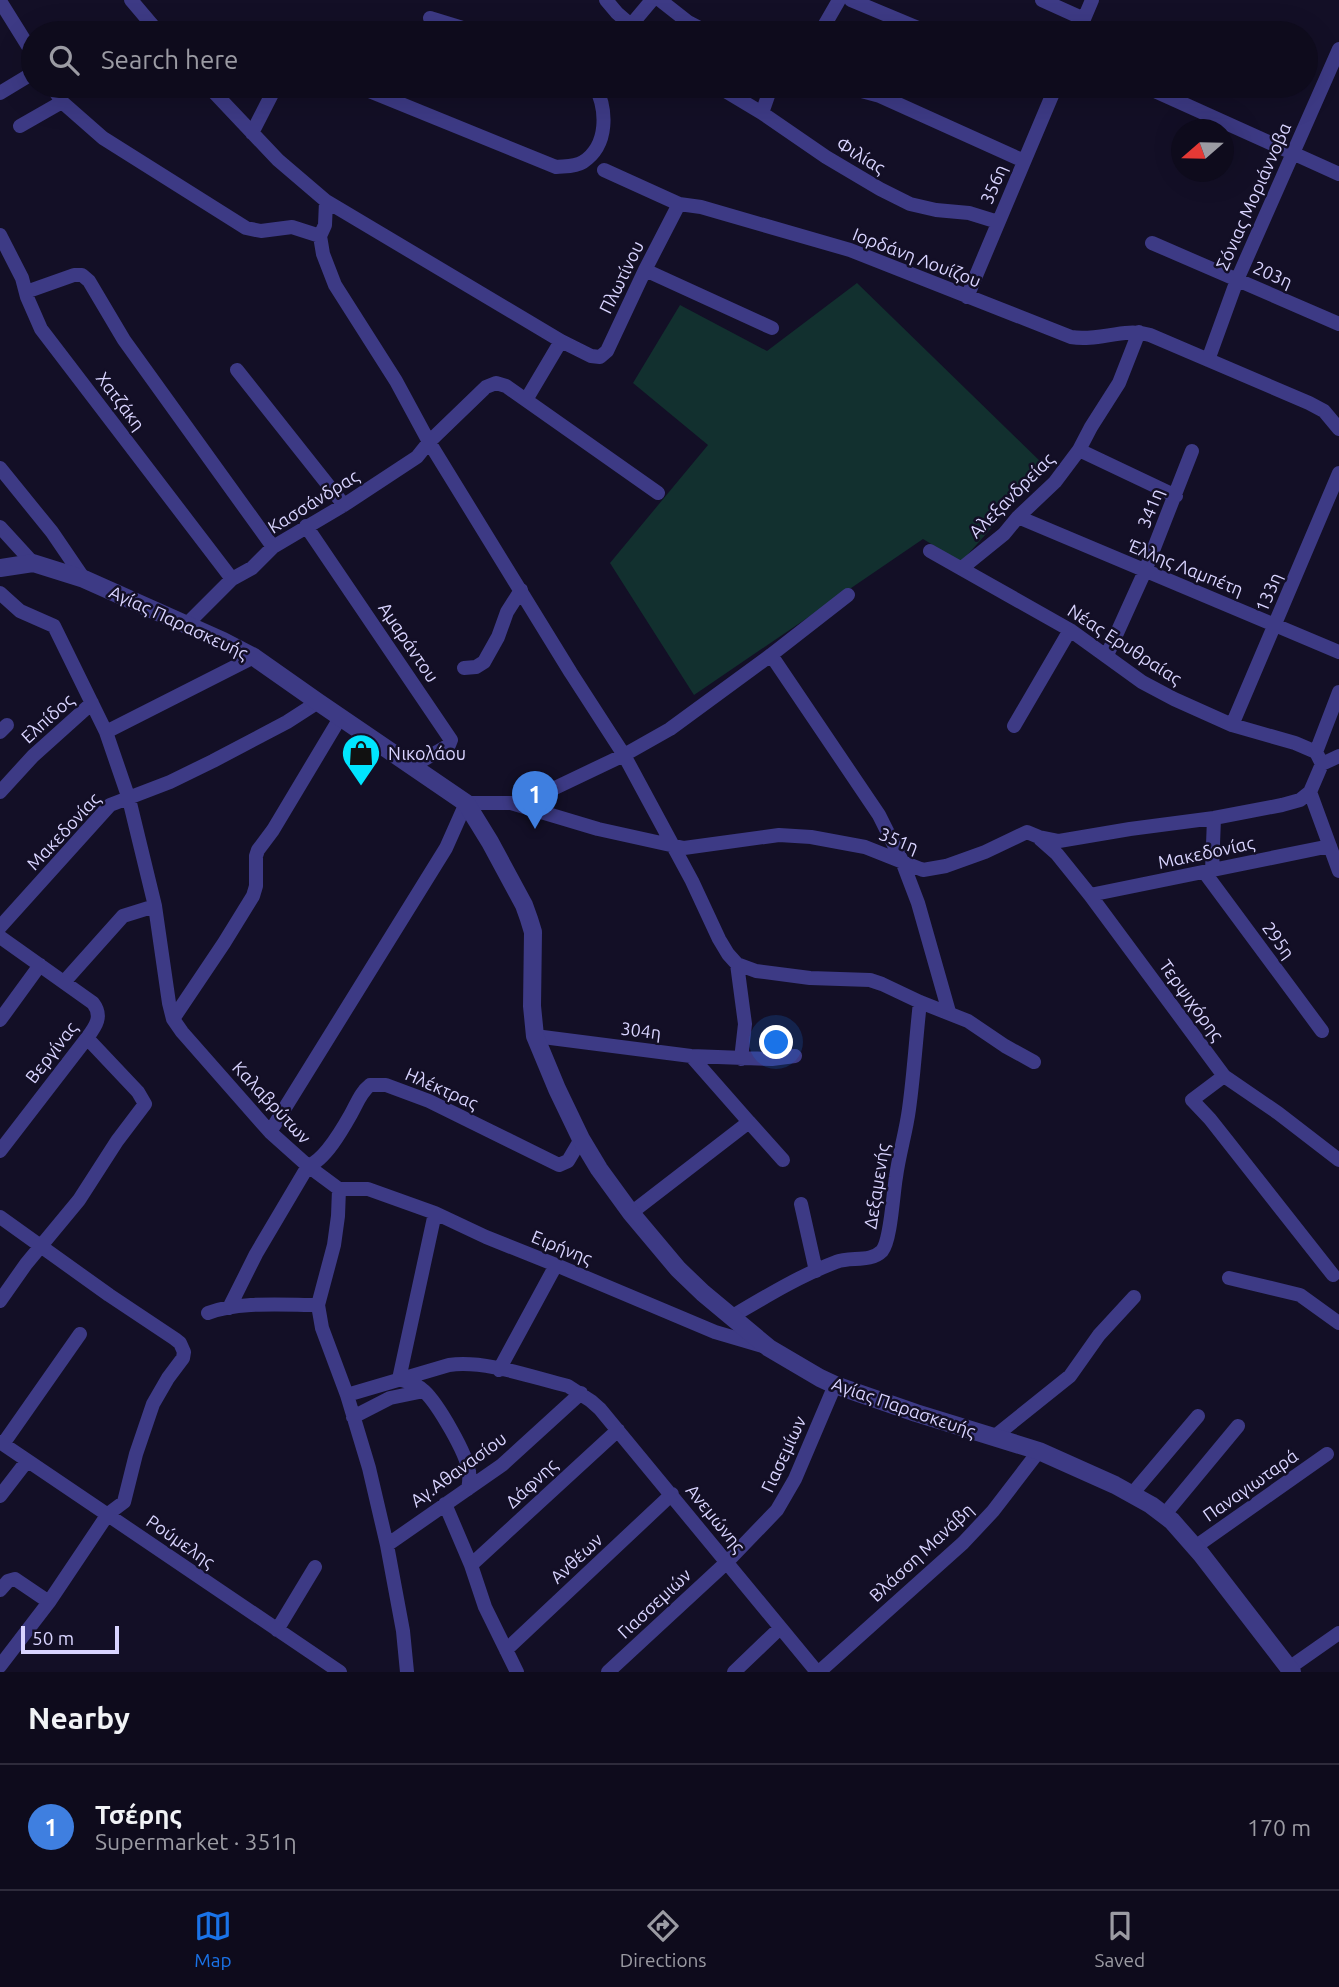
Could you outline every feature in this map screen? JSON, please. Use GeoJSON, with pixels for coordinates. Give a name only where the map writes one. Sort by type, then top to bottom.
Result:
{"type":"FeatureCollection","features":[{"type":"Feature","properties":{"kind":"street"},"geometry":{"type":"LineString","coordinates":[[131,0],[149,21]]}},
{"type":"Feature","properties":{"kind":"street"},"geometry":{"type":"LineString","coordinates":[[606,0],[628,21]]}},
{"type":"Feature","properties":{"kind":"street"},"geometry":{"type":"LineString","coordinates":[[640,21],[652,0]]}},
{"type":"Feature","properties":{"kind":"street"},"geometry":{"type":"LineString","coordinates":[[660,0],[687,21]]}},
{"type":"Feature","properties":{"kind":"street"},"geometry":{"type":"LineString","coordinates":[[827,21],[839,0]]}},
{"type":"Feature","properties":{"kind":"street"},"geometry":{"type":"LineString","coordinates":[[851,0],[901,21]]}},
{"type":"Feature","properties":{"kind":"street"},"geometry":{"type":"LineString","coordinates":[[1042,0],[1084,19],[1092,0]]}},
{"type":"Feature","properties":{"kind":"street"},"geometry":{"type":"LineString","coordinates":[[0,1],[21,35]]}},
{"type":"Feature","properties":{"kind":"street"},"geometry":{"type":"LineString","coordinates":[[430,18],[440,21]]}},
{"type":"Feature","properties":{"kind":"street","name":"Σόνιας Μοριάννοβα"},"geometry":{"type":"LineString","coordinates":[[1318,96],[1339,49]]}},
{"type":"Feature","properties":{"kind":"street"},"geometry":{"type":"LineString","coordinates":[[0,93],[21,80]]}},
{"type":"Feature","properties":{"kind":"street"},"geometry":{"type":"LineString","coordinates":[[60,98],[103,138],[246,228],[261,231],[292,227],[320,236]]}},
{"type":"Feature","properties":{"kind":"street"},"geometry":{"type":"LineString","coordinates":[[219,98],[278,160],[327,201],[561,341],[526,400]]}},
{"type":"Feature","properties":{"kind":"street"},"geometry":{"type":"LineString","coordinates":[[252,133],[270,98]]}},
{"type":"Feature","properties":{"kind":"street"},"geometry":{"type":"LineString","coordinates":[[386,98],[556,167],[583,162],[595,149],[604,130],[600,98]]}},
{"type":"Feature","properties":{"kind":"street","name":"Φιλίας"},"geometry":{"type":"LineString","coordinates":[[737,98],[826,157],[910,204],[969,213],[998,222]]}},
{"type":"Feature","properties":{"kind":"street"},"geometry":{"type":"LineString","coordinates":[[762,113],[767,98]]}},
{"type":"Feature","properties":{"kind":"street"},"geometry":{"type":"LineString","coordinates":[[884,98],[1024,161]]}},
{"type":"Feature","properties":{"kind":"street","name":"356η"},"geometry":{"type":"LineString","coordinates":[[967,297],[1049,98]]}},
{"type":"Feature","properties":{"kind":"street"},"geometry":{"type":"LineString","coordinates":[[1169,98],[1339,174]]}},
{"type":"Feature","properties":{"kind":"street","name":"Σόνιας Μοριάννοβα"},"geometry":{"type":"LineString","coordinates":[[1208,360],[1237,280],[1317,98]]}},
{"type":"Feature","properties":{"kind":"street"},"geometry":{"type":"LineString","coordinates":[[20,126],[62,102]]}},
{"type":"Feature","properties":{"kind":"street","name":"Ιορδάνη Λουίζου"},"geometry":{"type":"LineString","coordinates":[[604,170],[678,204],[850,250],[1078,338],[1097,339],[1139,332]]}},
{"type":"Feature","properties":{"kind":"street"},"geometry":{"type":"LineString","coordinates":[[327,201],[325,225],[320,236],[323,254],[335,285],[396,381],[429,442],[571,673],[624,755],[675,847],[728,954],[737,964],[756,971],[810,978],[870,980],[968,1021],[1034,1062]]}},
{"type":"Feature","properties":{"kind":"street","name":"Πλωτίνου"},"geometry":{"type":"LineString","coordinates":[[561,341],[591,356],[600,357],[607,351],[678,204]]}},
{"type":"Feature","properties":{"kind":"street","name":"Χατζάκη"},"geometry":{"type":"LineString","coordinates":[[0,235],[22,278],[41,329],[232,579]]}},
{"type":"Feature","properties":{"kind":"street","name":"203η"},"geometry":{"type":"LineString","coordinates":[[1152,243],[1339,324]]}},
{"type":"Feature","properties":{"kind":"street"},"geometry":{"type":"LineString","coordinates":[[645,270],[772,328]]}},
{"type":"Feature","properties":{"kind":"street"},"geometry":{"type":"LineString","coordinates":[[26,292],[74,275],[82,275],[89,281],[124,340],[273,547]]}},
{"type":"Feature","properties":{"kind":"street"},"geometry":{"type":"LineString","coordinates":[[1139,332],[1310,403],[1324,411],[1339,429]]}},
{"type":"Feature","properties":{"kind":"street","name":"Αλεξανδρείας"},"geometry":{"type":"LineString","coordinates":[[962,568],[1004,534],[1055,482],[1079,450],[1119,383],[1139,332]]}},
{"type":"Feature","properties":{"kind":"street"},"geometry":{"type":"LineString","coordinates":[[237,370],[344,505]]}},
{"type":"Feature","properties":{"kind":"street","name":"Κασσάνδρας"},"geometry":{"type":"LineString","coordinates":[[188,623],[232,579],[252,568],[273,547],[417,457],[486,387],[496,383],[506,386],[658,493]]}},
{"type":"Feature","properties":{"kind":"street"},"geometry":{"type":"LineString","coordinates":[[1079,450],[1176,496]]}},
{"type":"Feature","properties":{"kind":"street","name":"341η"},"geometry":{"type":"LineString","coordinates":[[1107,655],[1176,496],[1192,451]]}},
{"type":"Feature","properties":{"kind":"street"},"geometry":{"type":"LineString","coordinates":[[0,468],[52,532],[85,579]]}},
{"type":"Feature","properties":{"kind":"street","name":"133η"},"geometry":{"type":"LineString","coordinates":[[1232,725],[1339,473]]}},
{"type":"Feature","properties":{"kind":"street","name":"Έλλης Λαμπέτη"},"geometry":{"type":"LineString","coordinates":[[1018,517],[1339,652]]}},
{"type":"Feature","properties":{"kind":"street","name":"Αμαράντου"},"geometry":{"type":"LineString","coordinates":[[306,526],[451,740],[449,746],[411,767]]}},
{"type":"Feature","properties":{"kind":"street"},"geometry":{"type":"LineString","coordinates":[[0,527],[33,563]]}},
{"type":"Feature","properties":{"kind":"street","name":"Νέας Ερυθραίας"},"geometry":{"type":"LineString","coordinates":[[930,551],[1070,630],[1142,682],[1232,725],[1295,743],[1319,758]]}},
{"type":"Feature","properties":{"kind":"street","name":"Αγίας Παρασκευής"},"geometry":{"type":"LineString","coordinates":[[0,568],[33,563],[85,579],[188,623],[254,657],[466,803],[490,842],[529,919],[533,932],[532,1006],[536,1036],[558,1089],[581,1139],[599,1169],[631,1213],[678,1269],[769,1348],[835,1385],[1039,1451],[1132,1494],[1165,1514],[1195,1547],[1291,1670]]}},
{"type":"Feature","properties":{"kind":"street"},"geometry":{"type":"LineString","coordinates":[[464,668],[476,667],[484,662],[498,637],[507,611],[521,590]]}},
{"type":"Feature","properties":{"kind":"street","name":"Καλαβρύτων"},"geometry":{"type":"LineString","coordinates":[[0,593],[20,611],[54,626],[106,732],[129,799],[155,906],[166,989],[173,1019],[270,1132],[339,1189]]}},
{"type":"Feature","properties":{"kind":"street"},"geometry":{"type":"LineString","coordinates":[[511,803],[536,797],[624,755],[670,729],[848,595]]}},
{"type":"Feature","properties":{"kind":"street"},"geometry":{"type":"LineString","coordinates":[[1014,726],[1070,630]]}},
{"type":"Feature","properties":{"kind":"street"},"geometry":{"type":"LineString","coordinates":[[771,655],[862,787],[902,861],[918,903],[949,1012]]}},
{"type":"Feature","properties":{"kind":"street"},"geometry":{"type":"LineString","coordinates":[[106,732],[254,657]]}},
{"type":"Feature","properties":{"kind":"street"},"geometry":{"type":"LineString","coordinates":[[1339,692],[1310,792],[1339,871]]}},
{"type":"Feature","properties":{"kind":"street","name":"Μακεδονίας"},"geometry":{"type":"LineString","coordinates":[[0,927],[110,805],[170,782],[213,761],[287,722],[317,702]]}},
{"type":"Feature","properties":{"kind":"street","name":"Ελπίδος"},"geometry":{"type":"LineString","coordinates":[[0,792],[33,756],[92,703]]}},
{"type":"Feature","properties":{"kind":"street"},"geometry":{"type":"LineString","coordinates":[[173,1019],[253,896],[258,850],[273,830],[340,718]]}},
{"type":"Feature","properties":{"kind":"street"},"geometry":{"type":"LineString","coordinates":[[1319,758],[1339,756]]}},
{"type":"Feature","properties":{"kind":"street","name":"351η"},"geometry":{"type":"LineString","coordinates":[[466,803],[511,803],[598,829],[675,847],[693,848],[779,835],[811,837],[865,847],[923,870],[946,866],[985,852],[1027,832],[1059,841],[1214,818],[1292,803],[1310,792]]}},
{"type":"Feature","properties":{"kind":"street"},"geometry":{"type":"LineString","coordinates":[[270,1132],[446,848],[466,803]]}},
{"type":"Feature","properties":{"kind":"street"},"geometry":{"type":"LineString","coordinates":[[1208,872],[1214,818]]}},
{"type":"Feature","properties":{"kind":"street","name":"Τερψιχόρης"},"geometry":{"type":"LineString","coordinates":[[1039,837],[1057,854],[1090,895],[1224,1076],[1339,1160]]}},
{"type":"Feature","properties":{"kind":"street","name":"Μακεδονίας"},"geometry":{"type":"LineString","coordinates":[[1090,895],[1330,846]]}},
{"type":"Feature","properties":{"kind":"street","name":"295η"},"geometry":{"type":"LineString","coordinates":[[1208,872],[1322,1031]]}},
{"type":"Feature","properties":{"kind":"street"},"geometry":{"type":"LineString","coordinates":[[0,937],[64,982],[123,916],[155,906]]}},
{"type":"Feature","properties":{"kind":"street"},"geometry":{"type":"LineString","coordinates":[[737,964],[745,1024],[741,1059]]}},
{"type":"Feature","properties":{"kind":"street"},"geometry":{"type":"LineString","coordinates":[[0,1020],[40,965]]}},
{"type":"Feature","properties":{"kind":"street","name":"Βεργίνας"},"geometry":{"type":"LineString","coordinates":[[0,1151],[96,1025],[98,1012],[93,1003],[64,982]]}},
{"type":"Feature","properties":{"kind":"street","name":"Δεξαμενής"},"geometry":{"type":"LineString","coordinates":[[731,1317],[837,1261],[849,1258],[866,1259],[882,1251],[887,1242],[908,1111],[920,1002]]}},
{"type":"Feature","properties":{"kind":"street","name":"304η"},"geometry":{"type":"LineString","coordinates":[[536,1036],[691,1056],[741,1059],[795,1056]]}},
{"type":"Feature","properties":{"kind":"street"},"geometry":{"type":"LineString","coordinates":[[0,1301],[26,1264],[79,1200],[117,1141],[145,1104],[138,1092],[87,1038]]}},
{"type":"Feature","properties":{"kind":"street"},"geometry":{"type":"LineString","coordinates":[[691,1056],[783,1160]]}},
{"type":"Feature","properties":{"kind":"street"},"geometry":{"type":"LineString","coordinates":[[1224,1076],[1192,1100],[1333,1275]]}},
{"type":"Feature","properties":{"kind":"street","name":"Ηλέκτρας"},"geometry":{"type":"LineString","coordinates":[[308,1166],[321,1159],[331,1146],[350,1117],[363,1090],[370,1084],[379,1083],[429,1101],[559,1165],[568,1161],[581,1139]]}},
{"type":"Feature","properties":{"kind":"street"},"geometry":{"type":"LineString","coordinates":[[631,1213],[749,1122]]}},
{"type":"Feature","properties":{"kind":"street"},"geometry":{"type":"LineString","coordinates":[[229,1308],[256,1254],[308,1166]]}},
{"type":"Feature","properties":{"kind":"street"},"geometry":{"type":"LineString","coordinates":[[339,1189],[334,1245],[318,1305],[369,1468],[387,1545],[407,1672]]}},
{"type":"Feature","properties":{"kind":"street","name":"Ειρήνης"},"geometry":{"type":"LineString","coordinates":[[339,1189],[368,1189],[435,1213],[485,1237],[715,1332],[769,1348]]}},
{"type":"Feature","properties":{"kind":"street"},"geometry":{"type":"LineString","coordinates":[[801,1204],[816,1271]]}},
{"type":"Feature","properties":{"kind":"street"},"geometry":{"type":"LineString","coordinates":[[399,1379],[435,1213]]}},
{"type":"Feature","properties":{"kind":"street"},"geometry":{"type":"LineString","coordinates":[[0,1217],[175,1339],[184,1352],[183,1358],[153,1404],[124,1502],[108,1514],[49,1602],[0,1667],[7,1672]]}},
{"type":"Feature","properties":{"kind":"street"},"geometry":{"type":"LineString","coordinates":[[499,1370],[556,1265]]}},
{"type":"Feature","properties":{"kind":"street"},"geometry":{"type":"LineString","coordinates":[[1229,1278],[1300,1295],[1339,1323]]}},
{"type":"Feature","properties":{"kind":"street"},"geometry":{"type":"LineString","coordinates":[[994,1437],[1070,1376],[1099,1335],[1134,1297]]}},
{"type":"Feature","properties":{"kind":"street"},"geometry":{"type":"LineString","coordinates":[[208,1313],[218,1309],[253,1305],[318,1305]]}},
{"type":"Feature","properties":{"kind":"street"},"geometry":{"type":"LineString","coordinates":[[2,1443],[80,1335]]}},
{"type":"Feature","properties":{"kind":"street"},"geometry":{"type":"LineString","coordinates":[[346,1395],[464,1363],[479,1364],[568,1386],[581,1394]]}},
{"type":"Feature","properties":{"kind":"street"},"geometry":{"type":"LineString","coordinates":[[399,1379],[424,1391],[438,1409],[469,1470],[468,1489]]}},
{"type":"Feature","properties":{"kind":"street","name":"Γιασεμίων"},"geometry":{"type":"LineString","coordinates":[[727,1562],[782,1502],[795,1479],[835,1385]]}},
{"type":"Feature","properties":{"kind":"street"},"geometry":{"type":"LineString","coordinates":[[353,1417],[390,1398],[424,1391]]}},
{"type":"Feature","properties":{"kind":"street","name":"Ανεμώνης"},"geometry":{"type":"LineString","coordinates":[[581,1394],[600,1409],[618,1430],[818,1672]]}},
{"type":"Feature","properties":{"kind":"street","name":"Αγ.Αθανασίου"},"geometry":{"type":"LineString","coordinates":[[387,1545],[502,1465],[581,1394]]}},
{"type":"Feature","properties":{"kind":"street"},"geometry":{"type":"LineString","coordinates":[[1132,1494],[1198,1416]]}},
{"type":"Feature","properties":{"kind":"street"},"geometry":{"type":"LineString","coordinates":[[1165,1514],[1238,1426]]}},
{"type":"Feature","properties":{"kind":"street","name":"Δάφνης"},"geometry":{"type":"LineString","coordinates":[[471,1565],[618,1430]]}},
{"type":"Feature","properties":{"kind":"street","name":"Ρούμελης"},"geometry":{"type":"LineString","coordinates":[[2,1443],[340,1672]]}},
{"type":"Feature","properties":{"kind":"street","name":"Βλάσση Μανάβη"},"geometry":{"type":"LineString","coordinates":[[818,1672],[963,1543],[993,1511],[1039,1451]]}},
{"type":"Feature","properties":{"kind":"street","name":"Παναγιωταρά"},"geometry":{"type":"LineString","coordinates":[[1195,1547],[1327,1454]]}},
{"type":"Feature","properties":{"kind":"street"},"geometry":{"type":"LineString","coordinates":[[0,1496],[27,1461]]}},
{"type":"Feature","properties":{"kind":"street","name":"Ανθέων"},"geometry":{"type":"LineString","coordinates":[[506,1650],[672,1494]]}},
{"type":"Feature","properties":{"kind":"street"},"geometry":{"type":"LineString","coordinates":[[445,1504],[471,1565],[485,1607],[517,1672]]}},
{"type":"Feature","properties":{"kind":"street","name":"Γιασσεμιών"},"geometry":{"type":"LineString","coordinates":[[608,1672],[727,1562]]}},
{"type":"Feature","properties":{"kind":"street"},"geometry":{"type":"LineString","coordinates":[[277,1630],[316,1567]]}},
{"type":"Feature","properties":{"kind":"street"},"geometry":{"type":"LineString","coordinates":[[0,1590],[8,1581],[15,1579],[49,1602]]}},
{"type":"Feature","properties":{"kind":"street"},"geometry":{"type":"LineString","coordinates":[[734,1672],[780,1628]]}},
{"type":"Feature","properties":{"kind":"street"},"geometry":{"type":"LineString","coordinates":[[1291,1670],[1339,1633]]}},
{"type":"Feature","properties":{"kind":"green space"},"geometry":{"type":"Polygon","coordinates":[[[857,283],[1046,467],[961,562],[923,539],[694,695],[610,563],[708,445],[633,383],[680,305],[767,351],[857,283]]]}},
{"type":"Feature","properties":{"kind":"place","name":"Νικολάου"},"geometry":{"type":"Point","coordinates":[361,787]}},
{"type":"Feature","properties":{"kind":"place","name":"Τσέρης"},"geometry":{"type":"Point","coordinates":[535,829]}}]}
